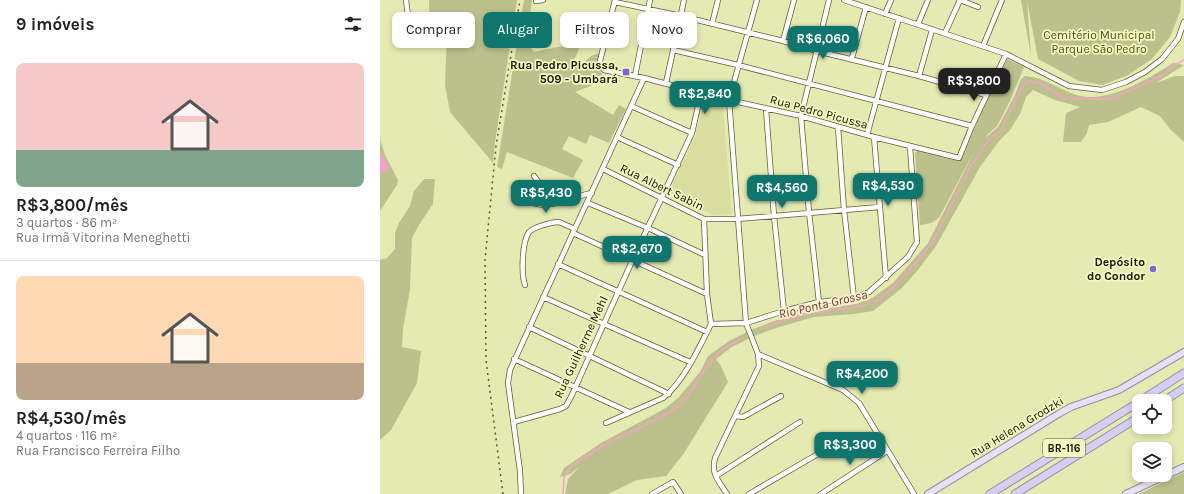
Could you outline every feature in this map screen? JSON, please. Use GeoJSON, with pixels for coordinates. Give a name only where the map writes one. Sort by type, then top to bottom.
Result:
{"type":"FeatureCollection","features":[{"type":"Feature","properties":{"kind":"highway","name":"BR-116"},"geometry":{"type":"LineString","coordinates":[[1151,394],[1184,373]]}},
{"type":"Feature","properties":{"kind":"highway"},"geometry":{"type":"LineString","coordinates":[[1172,396],[1183,389]]}},
{"type":"Feature","properties":{"kind":"highway","name":"BR-116"},"geometry":{"type":"LineString","coordinates":[[990,494],[1132,406]]}},
{"type":"Feature","properties":{"kind":"highway","name":"BR-116"},"geometry":{"type":"LineString","coordinates":[[1015,494],[1132,421]]}},
{"type":"Feature","properties":{"kind":"main road","name":"Rua Helena Grodzki"},"geometry":{"type":"LineString","coordinates":[[928,494],[1060,413],[1071,407],[1119,390],[1184,352]]}},
{"type":"Feature","properties":{"kind":"main road"},"geometry":{"type":"LineString","coordinates":[[1126,494],[1184,467]]}},
{"type":"Feature","properties":{"kind":"street"},"geometry":{"type":"LineString","coordinates":[[406,0],[408,12]]}},
{"type":"Feature","properties":{"kind":"street"},"geometry":{"type":"LineString","coordinates":[[536,1],[543,0]]}},
{"type":"Feature","properties":{"kind":"street"},"geometry":{"type":"LineString","coordinates":[[635,76],[650,0]]}},
{"type":"Feature","properties":{"kind":"street"},"geometry":{"type":"LineString","coordinates":[[682,12],[684,0]]}},
{"type":"Feature","properties":{"kind":"street"},"geometry":{"type":"LineString","coordinates":[[712,24],[718,0]]}},
{"type":"Feature","properties":{"kind":"street"},"geometry":{"type":"LineString","coordinates":[[727,494],[713,471],[715,458],[759,366],[758,354],[746,324],[729,100],[756,0]]}},
{"type":"Feature","properties":{"kind":"street"},"geometry":{"type":"LineString","coordinates":[[783,41],[794,0]]}},
{"type":"Feature","properties":{"kind":"street"},"geometry":{"type":"LineString","coordinates":[[819,302],[809,212],[801,116],[810,84],[829,0]]}},
{"type":"Feature","properties":{"kind":"street"},"geometry":{"type":"LineString","coordinates":[[844,0],[852,1],[866,8],[1006,54],[1070,86],[1102,90],[1126,82],[1145,72],[1162,59],[1178,39],[1184,22]]}},
{"type":"Feature","properties":{"kind":"street"},"geometry":{"type":"LineString","coordinates":[[885,14],[891,0]]}},
{"type":"Feature","properties":{"kind":"street"},"geometry":{"type":"LineString","coordinates":[[918,24],[928,0]]}},
{"type":"Feature","properties":{"kind":"street"},"geometry":{"type":"LineString","coordinates":[[945,33],[960,0],[978,7]]}},
{"type":"Feature","properties":{"kind":"street"},"geometry":{"type":"LineString","coordinates":[[983,46],[1002,0]]}},
{"type":"Feature","properties":{"kind":"street"},"geometry":{"type":"LineString","coordinates":[[615,1],[664,12]]}},
{"type":"Feature","properties":{"kind":"street","name":"Rua Pedro Picussa"},"geometry":{"type":"LineString","coordinates":[[615,1],[600,61],[604,70],[666,83],[729,100],[801,116],[874,137],[959,158],[972,126]]}},
{"type":"Feature","properties":{"kind":"street"},"geometry":{"type":"LineString","coordinates":[[852,58],[866,8]]}},
{"type":"Feature","properties":{"kind":"street"},"geometry":{"type":"LineString","coordinates":[[867,135],[899,18]]}},
{"type":"Feature","properties":{"kind":"street"},"geometry":{"type":"LineString","coordinates":[[697,20],[783,41],[817,51],[852,58],[986,95]]}},
{"type":"Feature","properties":{"kind":"street"},"geometry":{"type":"LineString","coordinates":[[919,76],[932,30]]}},
{"type":"Feature","properties":{"kind":"street"},"geometry":{"type":"LineString","coordinates":[[666,83],[673,50],[738,64],[972,126],[1006,54]]}},
{"type":"Feature","properties":{"kind":"street"},"geometry":{"type":"LineString","coordinates":[[521,494],[520,471],[508,383],[510,370],[514,358],[588,203],[616,137],[644,78]]}},
{"type":"Feature","properties":{"kind":"street","name":"Rua Guilherme Mehl"},"geometry":{"type":"LineString","coordinates":[[514,422],[564,408],[571,397],[692,133],[702,93]]}},
{"type":"Feature","properties":{"kind":"street"},"geometry":{"type":"LineString","coordinates":[[631,106],[692,133]]}},
{"type":"Feature","properties":{"kind":"street"},"geometry":{"type":"LineString","coordinates":[[766,109],[774,216],[784,311]]}},
{"type":"Feature","properties":{"kind":"street"},"geometry":{"type":"LineString","coordinates":[[838,127],[844,210],[854,298]]}},
{"type":"Feature","properties":{"kind":"street"},"geometry":{"type":"LineString","coordinates":[[616,137],[678,165]]}},
{"type":"Feature","properties":{"kind":"street"},"geometry":{"type":"LineString","coordinates":[[874,137],[886,278]]}},
{"type":"Feature","properties":{"kind":"street"},"geometry":{"type":"LineString","coordinates":[[711,324],[746,324],[784,311],[819,302],[854,298],[869,292],[886,278],[908,257],[917,242],[910,146]]}},
{"type":"Feature","properties":{"kind":"street","name":"Rua Albert Sabin"},"geometry":{"type":"LineString","coordinates":[[603,169],[704,219],[737,219],[880,207]]}},
{"type":"Feature","properties":{"kind":"street"},"geometry":{"type":"LineString","coordinates":[[534,176],[543,188],[545,195],[543,205]]}},
{"type":"Feature","properties":{"kind":"street"},"geometry":{"type":"LineString","coordinates":[[515,186],[518,193],[524,198],[533,203],[543,205],[553,205],[592,193]]}},
{"type":"Feature","properties":{"kind":"street"},"geometry":{"type":"LineString","coordinates":[[588,203],[648,228],[705,255]]}},
{"type":"Feature","properties":{"kind":"street"},"geometry":{"type":"LineString","coordinates":[[606,422],[663,398],[669,394],[682,377],[711,324],[707,294],[704,219]]}},
{"type":"Feature","properties":{"kind":"street"},"geometry":{"type":"LineString","coordinates":[[525,285],[523,279],[522,259],[527,236],[534,228],[559,222],[574,231],[707,294]]}},
{"type":"Feature","properties":{"kind":"street"},"geometry":{"type":"LineString","coordinates":[[558,264],[707,332]]}},
{"type":"Feature","properties":{"kind":"street"},"geometry":{"type":"LineString","coordinates":[[543,297],[603,325],[690,362]]}},
{"type":"Feature","properties":{"kind":"street"},"geometry":{"type":"LineString","coordinates":[[530,327],[669,394]]}},
{"type":"Feature","properties":{"kind":"street"},"geometry":{"type":"LineString","coordinates":[[758,354],[842,390],[859,403],[914,494]]}},
{"type":"Feature","properties":{"kind":"street"},"geometry":{"type":"LineString","coordinates":[[514,358],[575,388],[629,412]]}},
{"type":"Feature","properties":{"kind":"street"},"geometry":{"type":"LineString","coordinates":[[736,416],[743,417],[781,396]]}},
{"type":"Feature","properties":{"kind":"street"},"geometry":{"type":"LineString","coordinates":[[716,476],[800,422]]}},
{"type":"Feature","properties":{"kind":"street"},"geometry":{"type":"LineString","coordinates":[[749,494],[823,451]]}},
{"type":"Feature","properties":{"kind":"street"},"geometry":{"type":"LineString","coordinates":[[821,494],[887,451]]}},
{"type":"Feature","properties":{"kind":"street"},"geometry":{"type":"LineString","coordinates":[[652,494],[673,482],[681,494]]}},
{"type":"Feature","properties":{"kind":"shaded area"},"geometry":{"type":"Polygon","coordinates":[[[704,97],[725,102],[723,110],[732,214],[714,215],[668,194],[695,136],[704,97]]]}},
{"type":"Feature","properties":{"kind":"shaded area"},"geometry":{"type":"Polygon","coordinates":[[[380,153],[386,162],[387,172],[380,172],[380,153]]]}},
{"type":"Feature","properties":{"kind":"green space"},"geometry":{"type":"Polygon","coordinates":[[[429,0],[517,0],[515,12],[483,12],[483,48],[510,48],[493,163],[450,112],[445,85],[446,48],[475,48],[475,12],[429,12],[429,0]]]}},
{"type":"Feature","properties":{"kind":"green space"},"geometry":{"type":"Polygon","coordinates":[[[524,0],[532,0],[530,12],[522,12],[524,0]]]}},
{"type":"Feature","properties":{"kind":"green space","name":"Cemitério Municipal Parque São Pedro"},"geometry":{"type":"Polygon","coordinates":[[[1021,0],[1181,0],[1180,12],[1170,37],[1152,59],[1128,75],[1103,85],[1079,81],[1038,59],[1027,1],[1031,56],[1021,0]]]}},
{"type":"Feature","properties":{"kind":"green space"},"geometry":{"type":"Polygon","coordinates":[[[560,47],[560,48],[579,48],[573,63],[581,65],[591,56],[599,53],[601,73],[606,80],[575,92],[613,115],[619,105],[626,109],[609,143],[590,135],[586,144],[569,136],[562,149],[583,160],[573,178],[507,152],[502,169],[497,167],[516,48],[531,48],[534,52],[560,47]]]}},
{"type":"Feature","properties":{"kind":"green space"},"geometry":{"type":"Polygon","coordinates":[[[1007,59],[1024,67],[1010,101],[997,126],[988,134],[970,159],[939,218],[931,223],[920,225],[915,153],[919,150],[955,160],[959,159],[964,154],[982,111],[1007,59]]]}},
{"type":"Feature","properties":{"kind":"green space"},"geometry":{"type":"Polygon","coordinates":[[[1173,63],[1184,65],[1156,83],[1175,76],[1184,76],[1184,142],[1170,129],[1160,116],[1141,107],[1108,122],[1089,125],[1087,133],[1081,142],[1063,142],[1066,113],[1080,107],[1055,100],[1033,90],[1026,97],[1020,114],[1010,130],[999,141],[980,167],[936,246],[902,288],[873,311],[814,317],[754,336],[732,347],[716,359],[728,382],[684,453],[666,476],[637,480],[608,494],[565,494],[568,479],[579,467],[570,474],[560,477],[564,468],[601,443],[666,408],[678,398],[700,372],[708,356],[729,341],[753,329],[777,320],[815,310],[856,304],[872,298],[893,283],[928,243],[971,158],[984,139],[998,127],[1014,97],[1021,79],[1025,76],[1043,80],[1076,95],[1089,97],[1101,96],[1114,93],[1140,83],[1173,63]]]}},
{"type":"Feature","properties":{"kind":"green space"},"geometry":{"type":"Polygon","coordinates":[[[380,139],[385,155],[398,180],[397,185],[380,211],[380,139]]]}},
{"type":"Feature","properties":{"kind":"green space"},"geometry":{"type":"Polygon","coordinates":[[[424,179],[435,179],[433,204],[412,238],[410,289],[403,329],[402,347],[421,351],[417,383],[391,430],[380,440],[380,260],[387,258],[395,249],[395,233],[399,223],[410,206],[414,191],[424,179]]]}},
{"type":"Feature","properties":{"kind":"green space"},"geometry":{"type":"Polygon","coordinates":[[[1184,472],[1184,494],[1139,494],[1164,482],[1172,482],[1172,478],[1184,472]]]}},
{"type":"Feature","properties":{"kind":"waterway","name":"Rio Ponta Grossa"},"geometry":{"type":"LineString","coordinates":[[765,327],[791,318],[812,313],[862,306],[880,299],[893,288],[929,247],[969,169],[989,139],[1000,131],[1022,87],[1028,81],[1039,83],[1065,99],[1111,99],[1161,76],[1173,66],[1184,60]]}},
{"type":"Feature","properties":{"kind":"waterway","name":"Rio Ponta Grossa"},"geometry":{"type":"LineString","coordinates":[[563,494],[564,477],[572,465],[609,442],[675,409],[686,399],[706,367],[721,350],[741,339]]}},
{"type":"Feature","properties":{"kind":"railway"},"geometry":{"type":"LineString","coordinates":[[503,494],[486,360],[485,260],[496,146],[520,0]]}},
{"type":"Feature","properties":{"kind":"place","name":"Rua Pedro Picussa, 509 - Umbará"},"geometry":{"type":"Point","coordinates":[626,72]}},
{"type":"Feature","properties":{"kind":"place","name":"Depósito do Condor"},"geometry":{"type":"Point","coordinates":[1153,269]}}]}
